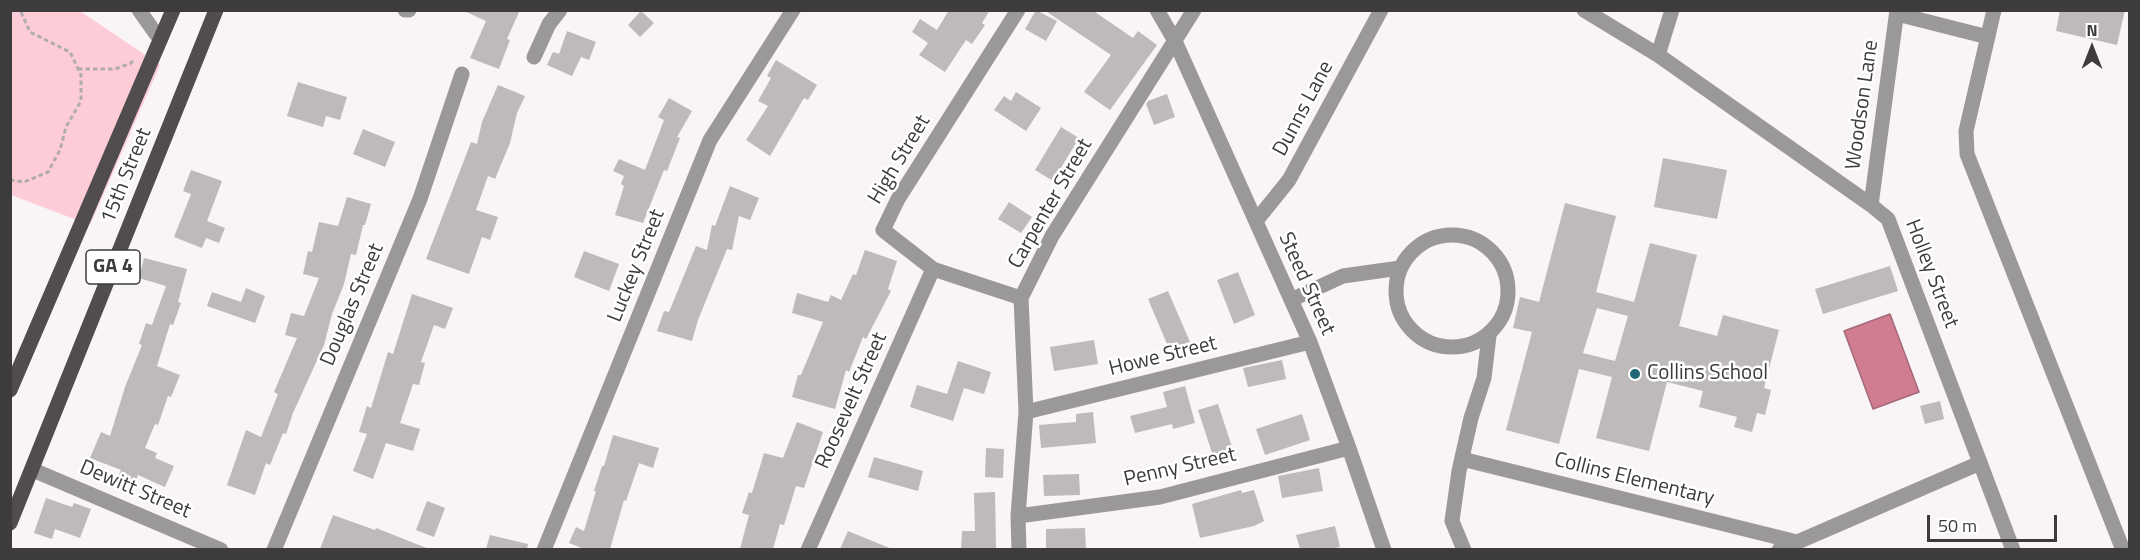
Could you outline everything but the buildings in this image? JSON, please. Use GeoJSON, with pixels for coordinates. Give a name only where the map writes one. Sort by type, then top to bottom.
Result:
{"type":"FeatureCollection","features":[{"type":"Feature","properties":{"kind":"main road","name":"15th Street"},"geometry":{"type":"LineString","coordinates":[[10,390],[173,10]]}},
{"type":"Feature","properties":{"kind":"main road","name":"15th Street"},"geometry":{"type":"LineString","coordinates":[[10,524],[216,10]]}},
{"type":"Feature","properties":{"kind":"street"},"geometry":{"type":"LineString","coordinates":[[139,10],[161,38]]}},
{"type":"Feature","properties":{"kind":"street"},"geometry":{"type":"LineString","coordinates":[[534,57],[549,24],[560,10]]}},
{"type":"Feature","properties":{"kind":"street","name":"Luckey Street"},"geometry":{"type":"LineString","coordinates":[[544,549],[710,140],[793,10]]}},
{"type":"Feature","properties":{"kind":"street","name":"High Street"},"geometry":{"type":"LineString","coordinates":[[1018,10],[898,198],[883,230],[933,269],[1021,298]]}},
{"type":"Feature","properties":{"kind":"street","name":"Steed Street"},"geometry":{"type":"LineString","coordinates":[[1157,10],[1175,41],[1310,342],[1384,549]]}},
{"type":"Feature","properties":{"kind":"street","name":"Carpenter Street"},"geometry":{"type":"LineString","coordinates":[[1018,549],[1018,516],[1026,412],[1021,298],[1052,236],[1194,10]]}},
{"type":"Feature","properties":{"kind":"street","name":"Dunns Lane"},"geometry":{"type":"LineString","coordinates":[[1256,221],[1289,180],[1381,10]]}},
{"type":"Feature","properties":{"kind":"street","name":"Holley Street"},"geometry":{"type":"LineString","coordinates":[[1584,10],[1658,55],[1888,219],[2013,549]]}},
{"type":"Feature","properties":{"kind":"street"},"geometry":{"type":"LineString","coordinates":[[1658,55],[1672,10]]}},
{"type":"Feature","properties":{"kind":"street"},"geometry":{"type":"LineString","coordinates":[[1994,10],[1966,131],[1967,154],[2123,549]]}},
{"type":"Feature","properties":{"kind":"street"},"geometry":{"type":"LineString","coordinates":[[1897,12],[1988,37]]}},
{"type":"Feature","properties":{"kind":"street","name":"Woodson Lane"},"geometry":{"type":"LineString","coordinates":[[1871,205],[1897,12]]}},
{"type":"Feature","properties":{"kind":"street","name":"Douglas Street"},"geometry":{"type":"LineString","coordinates":[[274,549],[420,198],[462,74]]}},
{"type":"Feature","properties":{"kind":"street"},"geometry":{"type":"LineString","coordinates":[[1464,549],[1452,521],[1462,459],[1484,378],[1489,336],[1510,295],[1504,266],[1492,250],[1470,237],[1449,234],[1415,247],[1400,268],[1395,293],[1405,324],[1428,343],[1458,348],[1489,336]]}},
{"type":"Feature","properties":{"kind":"street"},"geometry":{"type":"LineString","coordinates":[[1291,300],[1343,276],[1400,268]]}},
{"type":"Feature","properties":{"kind":"street","name":"Roosevelt Street"},"geometry":{"type":"LineString","coordinates":[[808,549],[933,269]]}},
{"type":"Feature","properties":{"kind":"street","name":"Howe Street"},"geometry":{"type":"LineString","coordinates":[[1026,412],[1310,342]]}},
{"type":"Feature","properties":{"kind":"street","name":"Penny Street"},"geometry":{"type":"LineString","coordinates":[[1018,516],[1160,498],[1349,448]]}},
{"type":"Feature","properties":{"kind":"street","name":"Collins Elementary"},"geometry":{"type":"LineString","coordinates":[[1462,459],[1797,542]]}},
{"type":"Feature","properties":{"kind":"street"},"geometry":{"type":"LineString","coordinates":[[1779,549],[1980,463]]}},
{"type":"Feature","properties":{"kind":"street","name":"Dewitt Street"},"geometry":{"type":"LineString","coordinates":[[33,470],[221,549]]}},
{"type":"Feature","properties":{"kind":"path"},"geometry":{"type":"LineString","coordinates":[[10,180],[24,182],[48,172],[60,150],[66,128],[81,101],[81,75],[69,52],[30,32],[20,10]]}},
{"type":"Feature","properties":{"kind":"path"},"geometry":{"type":"LineString","coordinates":[[78,69],[115,69],[131,63],[137,56]]}},
{"type":"Feature","properties":{"kind":"shaded area"},"geometry":{"type":"Polygon","coordinates":[[[10,11],[80,11],[160,65],[90,225],[11,195],[10,11]]]}},
{"type":"Feature","properties":{"kind":"shaded area"},"geometry":{"type":"Polygon","coordinates":[[[1890,314],[1919,392],[1873,409],[1844,331],[1890,314]]]}},
{"type":"Feature","properties":{"kind":"place","name":"Collins School"},"geometry":{"type":"Point","coordinates":[1635,374]}}]}
